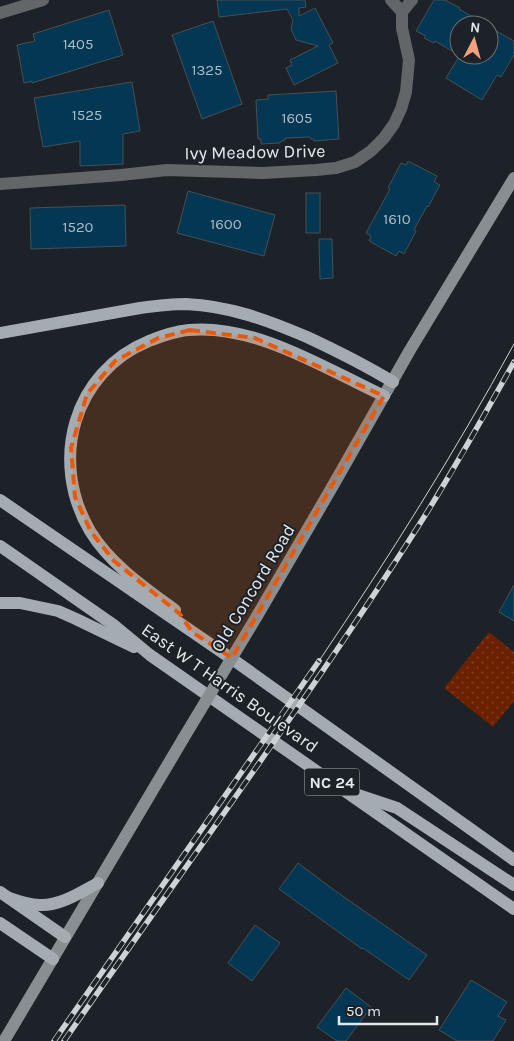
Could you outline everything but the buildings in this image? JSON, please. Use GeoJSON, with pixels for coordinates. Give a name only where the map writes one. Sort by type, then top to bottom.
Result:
{"type":"FeatureCollection","features":[{"type":"Feature","properties":{"kind":"main road"},"geometry":{"type":"LineString","coordinates":[[0,333],[162,305],[185,304],[207,306],[246,313],[279,325],[342,353],[393,382]]}},
{"type":"Feature","properties":{"kind":"main road"},"geometry":{"type":"LineString","coordinates":[[192,632],[180,614],[134,579],[114,561],[91,532],[82,516],[75,497],[72,481],[71,448],[78,413],[86,394],[95,382],[115,361],[140,344],[173,333],[190,330],[212,330],[255,338],[279,347],[316,362],[384,396]]}},
{"type":"Feature","properties":{"kind":"main road","name":"East W T Harris Boulevard"},"geometry":{"type":"LineString","coordinates":[[0,500],[243,666],[514,860]]}},
{"type":"Feature","properties":{"kind":"main road","name":"East W T Harris Boulevard"},"geometry":{"type":"LineString","coordinates":[[0,546],[115,626],[150,655],[514,909]]}},
{"type":"Feature","properties":{"kind":"main road"},"geometry":{"type":"LineString","coordinates":[[0,603],[20,603],[58,611],[150,655]]}},
{"type":"Feature","properties":{"kind":"main road"},"geometry":{"type":"LineString","coordinates":[[344,790],[397,808],[514,885]]}},
{"type":"Feature","properties":{"kind":"main road"},"geometry":{"type":"LineString","coordinates":[[5,895],[26,904],[42,906],[54,904],[98,883]]}},
{"type":"Feature","properties":{"kind":"main road"},"geometry":{"type":"LineString","coordinates":[[5,895],[66,937]]}},
{"type":"Feature","properties":{"kind":"main road"},"geometry":{"type":"LineString","coordinates":[[0,923],[53,960]]}},
{"type":"Feature","properties":{"kind":"street"},"geometry":{"type":"LineString","coordinates":[[0,13],[43,0]]}},
{"type":"Feature","properties":{"kind":"street"},"geometry":{"type":"LineString","coordinates":[[391,0],[402,12],[412,0]]}},
{"type":"Feature","properties":{"kind":"street","name":"Ivy Meadow Drive"},"geometry":{"type":"LineString","coordinates":[[0,184],[167,170],[263,172],[316,170],[336,168],[355,162],[384,138],[394,124],[401,109],[409,72],[409,60],[402,28],[402,12]]}},
{"type":"Feature","properties":{"kind":"street","name":"Old Concord Road"},"geometry":{"type":"LineString","coordinates":[[4,1041],[257,616],[384,396],[514,178]]}},
{"type":"Feature","properties":{"kind":"highlighted area"},"geometry":{"type":"Polygon","coordinates":[[[190,330],[255,338],[384,396],[232,658],[192,632],[180,614],[114,561],[91,532],[75,497],[71,448],[87,394],[115,361],[158,338],[190,330]]]}},
{"type":"Feature","properties":{"kind":"shaded area"},"geometry":{"type":"Polygon","coordinates":[[[489,632],[514,652],[514,701],[493,727],[444,688],[489,632]]]}},
{"type":"Feature","properties":{"kind":"tram line"},"geometry":{"type":"LineString","coordinates":[[319,661],[420,505],[514,344]]}},
{"type":"Feature","properties":{"kind":"railway"},"geometry":{"type":"LineString","coordinates":[[64,1041],[333,656],[444,485],[514,362]]}},
{"type":"Feature","properties":{"kind":"railway"},"geometry":{"type":"LineString","coordinates":[[54,1041],[319,661]]}}]}
